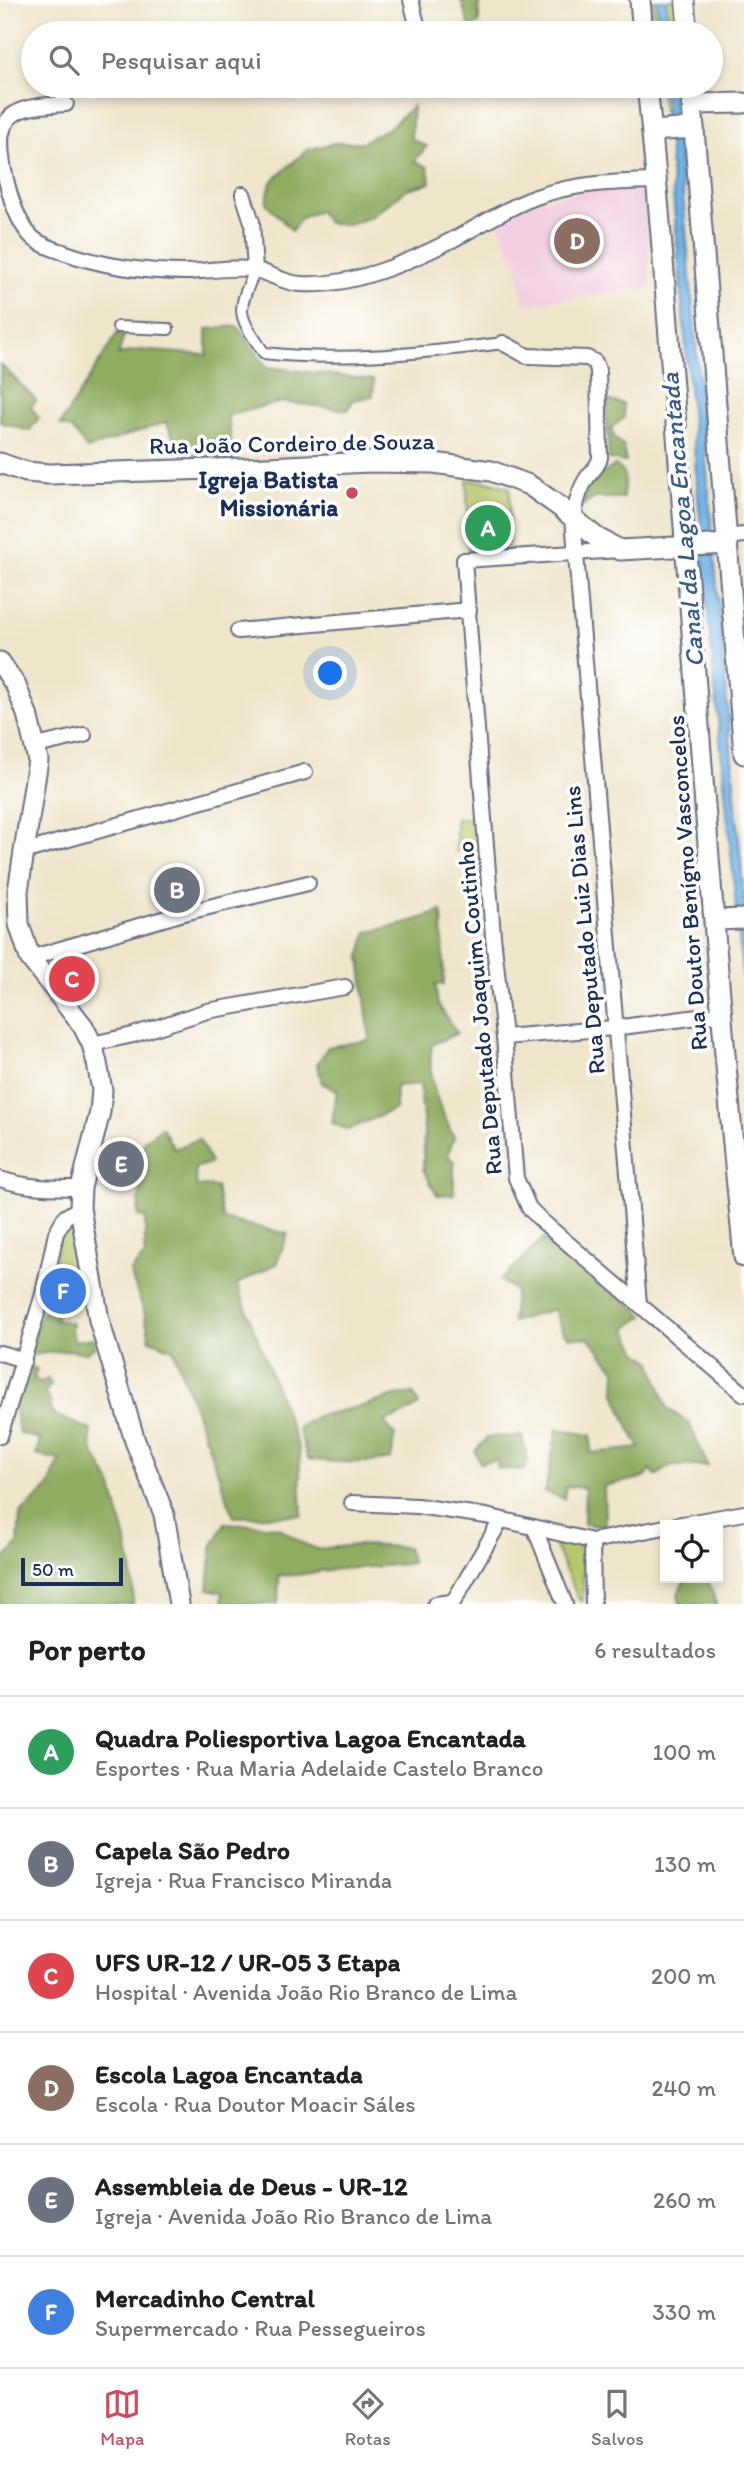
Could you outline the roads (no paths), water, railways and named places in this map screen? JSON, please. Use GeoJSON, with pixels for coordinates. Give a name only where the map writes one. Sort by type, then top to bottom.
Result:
{"type":"FeatureCollection","features":[{"type":"Feature","properties":{"kind":"main road"},"geometry":{"type":"LineString","coordinates":[[640,0],[642,21]]}},
{"type":"Feature","properties":{"kind":"main road","name":"Rua Doutor Benígno Vasconcelos"},"geometry":{"type":"LineString","coordinates":[[649,98],[654,131],[656,181],[689,545],[721,1014],[744,1257]]}},
{"type":"Feature","properties":{"kind":"main road"},"geometry":{"type":"LineString","coordinates":[[692,98],[690,128],[730,540],[744,754]]}},
{"type":"Feature","properties":{"kind":"main road"},"geometry":{"type":"LineString","coordinates":[[712,98],[744,103]]}},
{"type":"Feature","properties":{"kind":"main road"},"geometry":{"type":"LineString","coordinates":[[654,131],[690,128]]}},
{"type":"Feature","properties":{"kind":"main road","name":"Rua João Cordeiro de Souza"},"geometry":{"type":"LineString","coordinates":[[0,463],[26,472],[63,474],[370,462],[466,466],[504,475],[542,493],[597,538],[620,550]]}},
{"type":"Feature","properties":{"kind":"main road"},"geometry":{"type":"LineString","coordinates":[[620,550],[730,540]]}},
{"type":"Feature","properties":{"kind":"main road"},"geometry":{"type":"LineString","coordinates":[[0,662],[16,686],[36,746],[38,768],[23,852],[18,912],[22,934],[30,958],[73,1011],[92,1044],[100,1073],[102,1098],[80,1198],[99,1320],[135,1441],[164,1514],[179,1604]]}},
{"type":"Feature","properties":{"kind":"main road"},"geometry":{"type":"LineString","coordinates":[[716,921],[741,921]]}},
{"type":"Feature","properties":{"kind":"street"},"geometry":{"type":"LineString","coordinates":[[411,0],[416,21]]}},
{"type":"Feature","properties":{"kind":"street"},"geometry":{"type":"LineString","coordinates":[[685,0],[687,21]]}},
{"type":"Feature","properties":{"kind":"street"},"geometry":{"type":"LineString","coordinates":[[66,104],[22,108],[8,120],[2,133],[2,161],[22,223],[37,242],[79,259],[139,271],[255,270],[286,282],[305,284],[334,281],[367,275],[428,251],[513,207],[554,191],[588,184],[656,181]]}},
{"type":"Feature","properties":{"kind":"street"},"geometry":{"type":"LineString","coordinates":[[243,194],[252,222],[255,270],[240,304],[246,326],[264,353],[307,358],[423,353],[503,343],[527,356],[581,357],[592,360],[597,366],[600,462],[583,483],[573,518],[576,552],[620,550]]}},
{"type":"Feature","properties":{"kind":"street"},"geometry":{"type":"LineString","coordinates":[[118,327],[168,329]]}},
{"type":"Feature","properties":{"kind":"street","name":"Rua Deputado Joaquim Coutinho"},"geometry":{"type":"LineString","coordinates":[[576,552],[464,560],[493,936],[505,1037],[516,1178],[529,1208],[543,1222],[744,1394]]}},
{"type":"Feature","properties":{"kind":"street","name":"Rua Deputado Luiz Dias Lins"},"geometry":{"type":"LineString","coordinates":[[576,552],[639,1304]]}},
{"type":"Feature","properties":{"kind":"street"},"geometry":{"type":"LineString","coordinates":[[238,631],[469,610]]}},
{"type":"Feature","properties":{"kind":"street"},"geometry":{"type":"LineString","coordinates":[[36,746],[84,735]]}},
{"type":"Feature","properties":{"kind":"street"},"geometry":{"type":"LineString","coordinates":[[23,852],[305,772]]}},
{"type":"Feature","properties":{"kind":"street"},"geometry":{"type":"LineString","coordinates":[[30,958],[180,914],[308,883]]}},
{"type":"Feature","properties":{"kind":"street"},"geometry":{"type":"LineString","coordinates":[[92,1044],[133,1035],[207,1011],[345,987]]}},
{"type":"Feature","properties":{"kind":"street"},"geometry":{"type":"LineString","coordinates":[[505,1037],[614,1028],[721,1014]]}},
{"type":"Feature","properties":{"kind":"street"},"geometry":{"type":"LineString","coordinates":[[0,1179],[19,1186],[41,1188],[80,1198],[56,1233],[43,1294],[0,1436]]}},
{"type":"Feature","properties":{"kind":"street"},"geometry":{"type":"LineString","coordinates":[[0,1353],[24,1360]]}},
{"type":"Feature","properties":{"kind":"street"},"geometry":{"type":"LineString","coordinates":[[352,1503],[417,1506],[501,1520],[593,1541],[660,1528]]}},
{"type":"Feature","properties":{"kind":"street"},"geometry":{"type":"LineString","coordinates":[[704,1520],[744,1513]]}},
{"type":"Feature","properties":{"kind":"street"},"geometry":{"type":"LineString","coordinates":[[435,1604],[452,1603],[501,1520]]}},
{"type":"Feature","properties":{"kind":"street"},"geometry":{"type":"LineString","coordinates":[[534,1527],[565,1604]]}},
{"type":"Feature","properties":{"kind":"street"},"geometry":{"type":"LineString","coordinates":[[593,1541],[593,1604]]}},
{"type":"Feature","properties":{"kind":"water"},"geometry":{"type":"Polygon","coordinates":[[[657,0],[666,0],[668,21],[658,21],[657,0]]]}},
{"type":"Feature","properties":{"kind":"water","name":"Canal da Lagoa Encantada"},"geometry":{"type":"Polygon","coordinates":[[[665,98],[673,98],[676,115],[744,897],[744,991],[706,592],[665,98]]]}},
{"type":"Feature","properties":{"kind":"place","name":"Escola Lagoa Encantada"},"geometry":{"type":"Point","coordinates":[577,241]}},
{"type":"Feature","properties":{"kind":"place","name":"Igreja Batista Missionária"},"geometry":{"type":"Point","coordinates":[352,493]}},
{"type":"Feature","properties":{"kind":"place","name":"Quadra Poliesportiva Lagoa Encantada"},"geometry":{"type":"Point","coordinates":[488,528]}},
{"type":"Feature","properties":{"kind":"place","name":"Capela São Pedro"},"geometry":{"type":"Point","coordinates":[177,890]}},
{"type":"Feature","properties":{"kind":"place","name":"UFS UR-12 / UR-05 3 Etapa"},"geometry":{"type":"Point","coordinates":[72,979]}},
{"type":"Feature","properties":{"kind":"place","name":"Assembleia de Deus - UR-12"},"geometry":{"type":"Point","coordinates":[121,1164]}},
{"type":"Feature","properties":{"kind":"place","name":"Mercadinho Central"},"geometry":{"type":"Point","coordinates":[63,1291]}}]}
